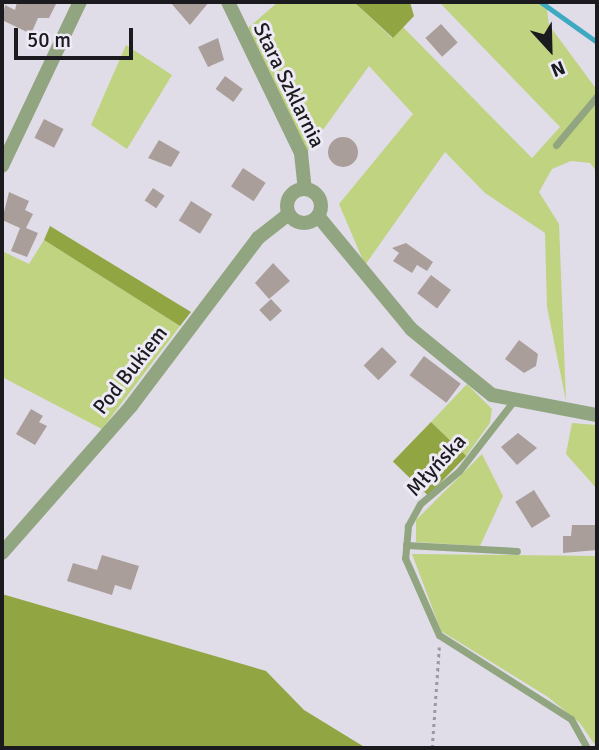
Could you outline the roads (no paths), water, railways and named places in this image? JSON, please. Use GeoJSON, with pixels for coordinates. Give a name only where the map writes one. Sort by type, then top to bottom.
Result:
{"type":"FeatureCollection","features":[{"type":"Feature","properties":{"kind":"street"},"geometry":{"type":"LineString","coordinates":[[2,166],[80,2]]}},
{"type":"Feature","properties":{"kind":"street","name":"Stara Szklarnia"},"geometry":{"type":"LineString","coordinates":[[228,2],[301,153],[305,189]]}},
{"type":"Feature","properties":{"kind":"street"},"geometry":{"type":"LineString","coordinates":[[318,216],[303,223],[289,214],[289,199],[305,189],[318,196],[318,216],[411,329],[492,395],[512,403],[597,415]]}},
{"type":"Feature","properties":{"kind":"street","name":"Pod Bukiem"},"geometry":{"type":"LineString","coordinates":[[2,553],[131,406],[258,238],[289,214]]}},
{"type":"Feature","properties":{"kind":"lane"},"geometry":{"type":"LineString","coordinates":[[556,145],[597,96]]}},
{"type":"Feature","properties":{"kind":"lane","name":"Młyńska"},"geometry":{"type":"LineString","coordinates":[[512,403],[459,471],[421,504],[408,526],[406,545],[409,569],[439,635],[571,719],[587,748]]}},
{"type":"Feature","properties":{"kind":"lane"},"geometry":{"type":"LineString","coordinates":[[406,545],[517,551]]}},
{"type":"Feature","properties":{"kind":"waterway"},"geometry":{"type":"LineString","coordinates":[[541,2],[597,42]]}}]}
